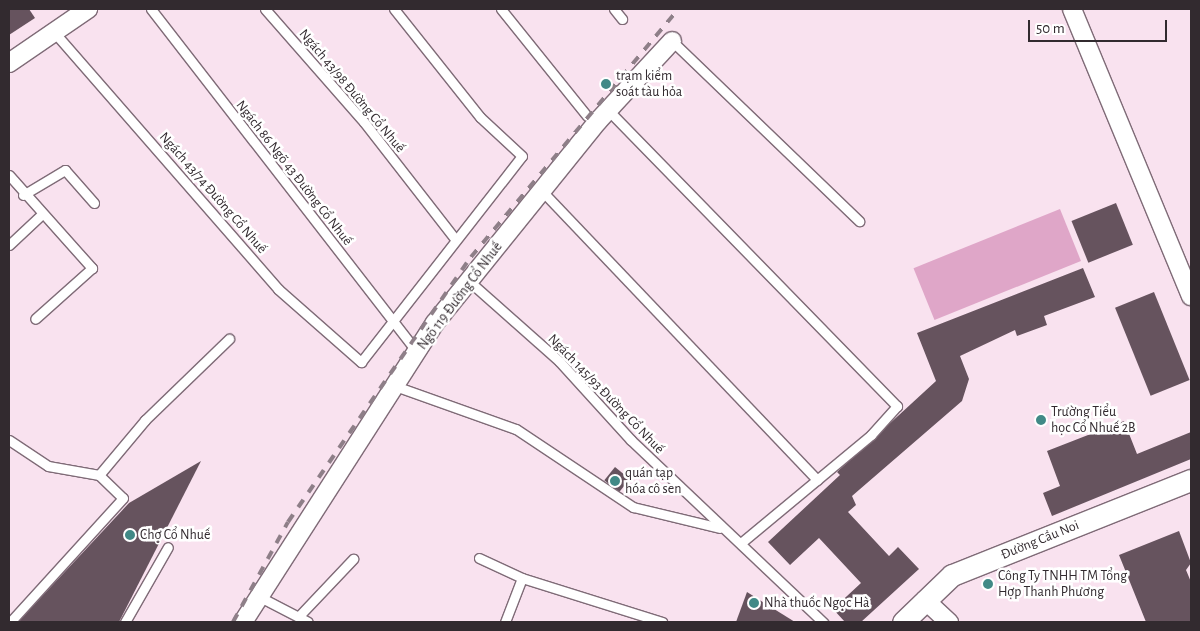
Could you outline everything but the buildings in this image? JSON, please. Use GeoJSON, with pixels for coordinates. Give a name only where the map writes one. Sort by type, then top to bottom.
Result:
{"type":"FeatureCollection","features":[{"type":"Feature","properties":{"kind":"street"},"geometry":{"type":"LineString","coordinates":[[9,63],[88,9]]}},
{"type":"Feature","properties":{"kind":"street"},"geometry":{"type":"LineString","coordinates":[[1072,9],[1191,296]]}},
{"type":"Feature","properties":{"kind":"street","name":"Ngõ 119 Đường Cổ Nhuế"},"geometry":{"type":"LineString","coordinates":[[243,622],[417,352],[441,309],[473,269],[542,191],[608,110],[672,41]]}},
{"type":"Feature","properties":{"kind":"street","name":"Đường Cầu Noi"},"geometry":{"type":"LineString","coordinates":[[903,622],[952,575],[1191,480]]}},
{"type":"Feature","properties":{"kind":"street"},"geometry":{"type":"LineString","coordinates":[[925,600],[948,622]]}},
{"type":"Feature","properties":{"kind":"lane","name":"Ngách 86 Ngõ 43 Đường Cổ Nhuế"},"geometry":{"type":"LineString","coordinates":[[151,9],[417,352]]}},
{"type":"Feature","properties":{"kind":"lane","name":"Ngách 43/98 Đường Cổ Nhuế"},"geometry":{"type":"LineString","coordinates":[[265,9],[364,122],[455,239]]}},
{"type":"Feature","properties":{"kind":"lane"},"geometry":{"type":"LineString","coordinates":[[393,323],[455,239],[522,156],[480,117],[394,9]]}},
{"type":"Feature","properties":{"kind":"lane"},"geometry":{"type":"LineString","coordinates":[[501,9],[587,116]]}},
{"type":"Feature","properties":{"kind":"lane"},"geometry":{"type":"LineString","coordinates":[[614,9],[622,19]]}},
{"type":"Feature","properties":{"kind":"lane","name":"Ngách 43/74 Đường Cổ Nhuế"},"geometry":{"type":"LineString","coordinates":[[54,32],[278,290],[361,362],[393,323]]}},
{"type":"Feature","properties":{"kind":"lane"},"geometry":{"type":"LineString","coordinates":[[672,41],[858,221]]}},
{"type":"Feature","properties":{"kind":"lane"},"geometry":{"type":"LineString","coordinates":[[608,110],[897,406],[887,421],[741,543]]}},
{"type":"Feature","properties":{"kind":"lane"},"geometry":{"type":"LineString","coordinates":[[23,195],[65,170],[94,203]]}},
{"type":"Feature","properties":{"kind":"lane"},"geometry":{"type":"LineString","coordinates":[[9,175],[23,195],[92,268],[35,319]]}},
{"type":"Feature","properties":{"kind":"lane"},"geometry":{"type":"LineString","coordinates":[[542,191],[817,480]]}},
{"type":"Feature","properties":{"kind":"lane"},"geometry":{"type":"LineString","coordinates":[[9,245],[42,214]]}},
{"type":"Feature","properties":{"kind":"lane","name":"Ngách 145/93 Đường Cổ Nhuế"},"geometry":{"type":"LineString","coordinates":[[473,269],[720,528]]}},
{"type":"Feature","properties":{"kind":"lane"},"geometry":{"type":"LineString","coordinates":[[99,475],[145,420],[229,339]]}},
{"type":"Feature","properties":{"kind":"lane"},"geometry":{"type":"LineString","coordinates":[[394,386],[516,429],[633,507],[720,528],[741,543],[823,622]]}},
{"type":"Feature","properties":{"kind":"lane"},"geometry":{"type":"LineString","coordinates":[[9,440],[48,466],[99,475],[123,498],[10,622]]}},
{"type":"Feature","properties":{"kind":"lane"},"geometry":{"type":"LineString","coordinates":[[125,622],[168,547]]}},
{"type":"Feature","properties":{"kind":"lane"},"geometry":{"type":"LineString","coordinates":[[479,558],[522,578],[662,622]]}},
{"type":"Feature","properties":{"kind":"lane"},"geometry":{"type":"LineString","coordinates":[[299,616],[353,559]]}},
{"type":"Feature","properties":{"kind":"lane"},"geometry":{"type":"LineString","coordinates":[[505,622],[522,578]]}},
{"type":"Feature","properties":{"kind":"lane"},"geometry":{"type":"LineString","coordinates":[[258,596],[308,622]]}},
{"type":"Feature","properties":{"kind":"shaded area"},"geometry":{"type":"Polygon","coordinates":[[[1060,209],[1081,261],[934,320],[914,268],[1060,209]]]}},
{"type":"Feature","properties":{"kind":"railway"},"geometry":{"type":"LineString","coordinates":[[233,622],[288,522],[471,257],[678,9]]}},
{"type":"Feature","properties":{"kind":"place","name":"trạm kiểm soát tàu hỏa"},"geometry":{"type":"Point","coordinates":[606,84]}},
{"type":"Feature","properties":{"kind":"place","name":"Trường Tiểu học Cổ Nhuế 2B"},"geometry":{"type":"Point","coordinates":[1041,420]}},
{"type":"Feature","properties":{"kind":"place","name":"quán tạp hóa cô sen"},"geometry":{"type":"Point","coordinates":[615,481]}},
{"type":"Feature","properties":{"kind":"place","name":"Chợ Cổ Nhuế"},"geometry":{"type":"Point","coordinates":[130,535]}},
{"type":"Feature","properties":{"kind":"place","name":"Công Ty TNHH TM Tổng Hợp Thanh Phương"},"geometry":{"type":"Point","coordinates":[988,584]}},
{"type":"Feature","properties":{"kind":"place","name":"Nhà thuốc Ngọc Hà"},"geometry":{"type":"Point","coordinates":[754,603]}}]}
